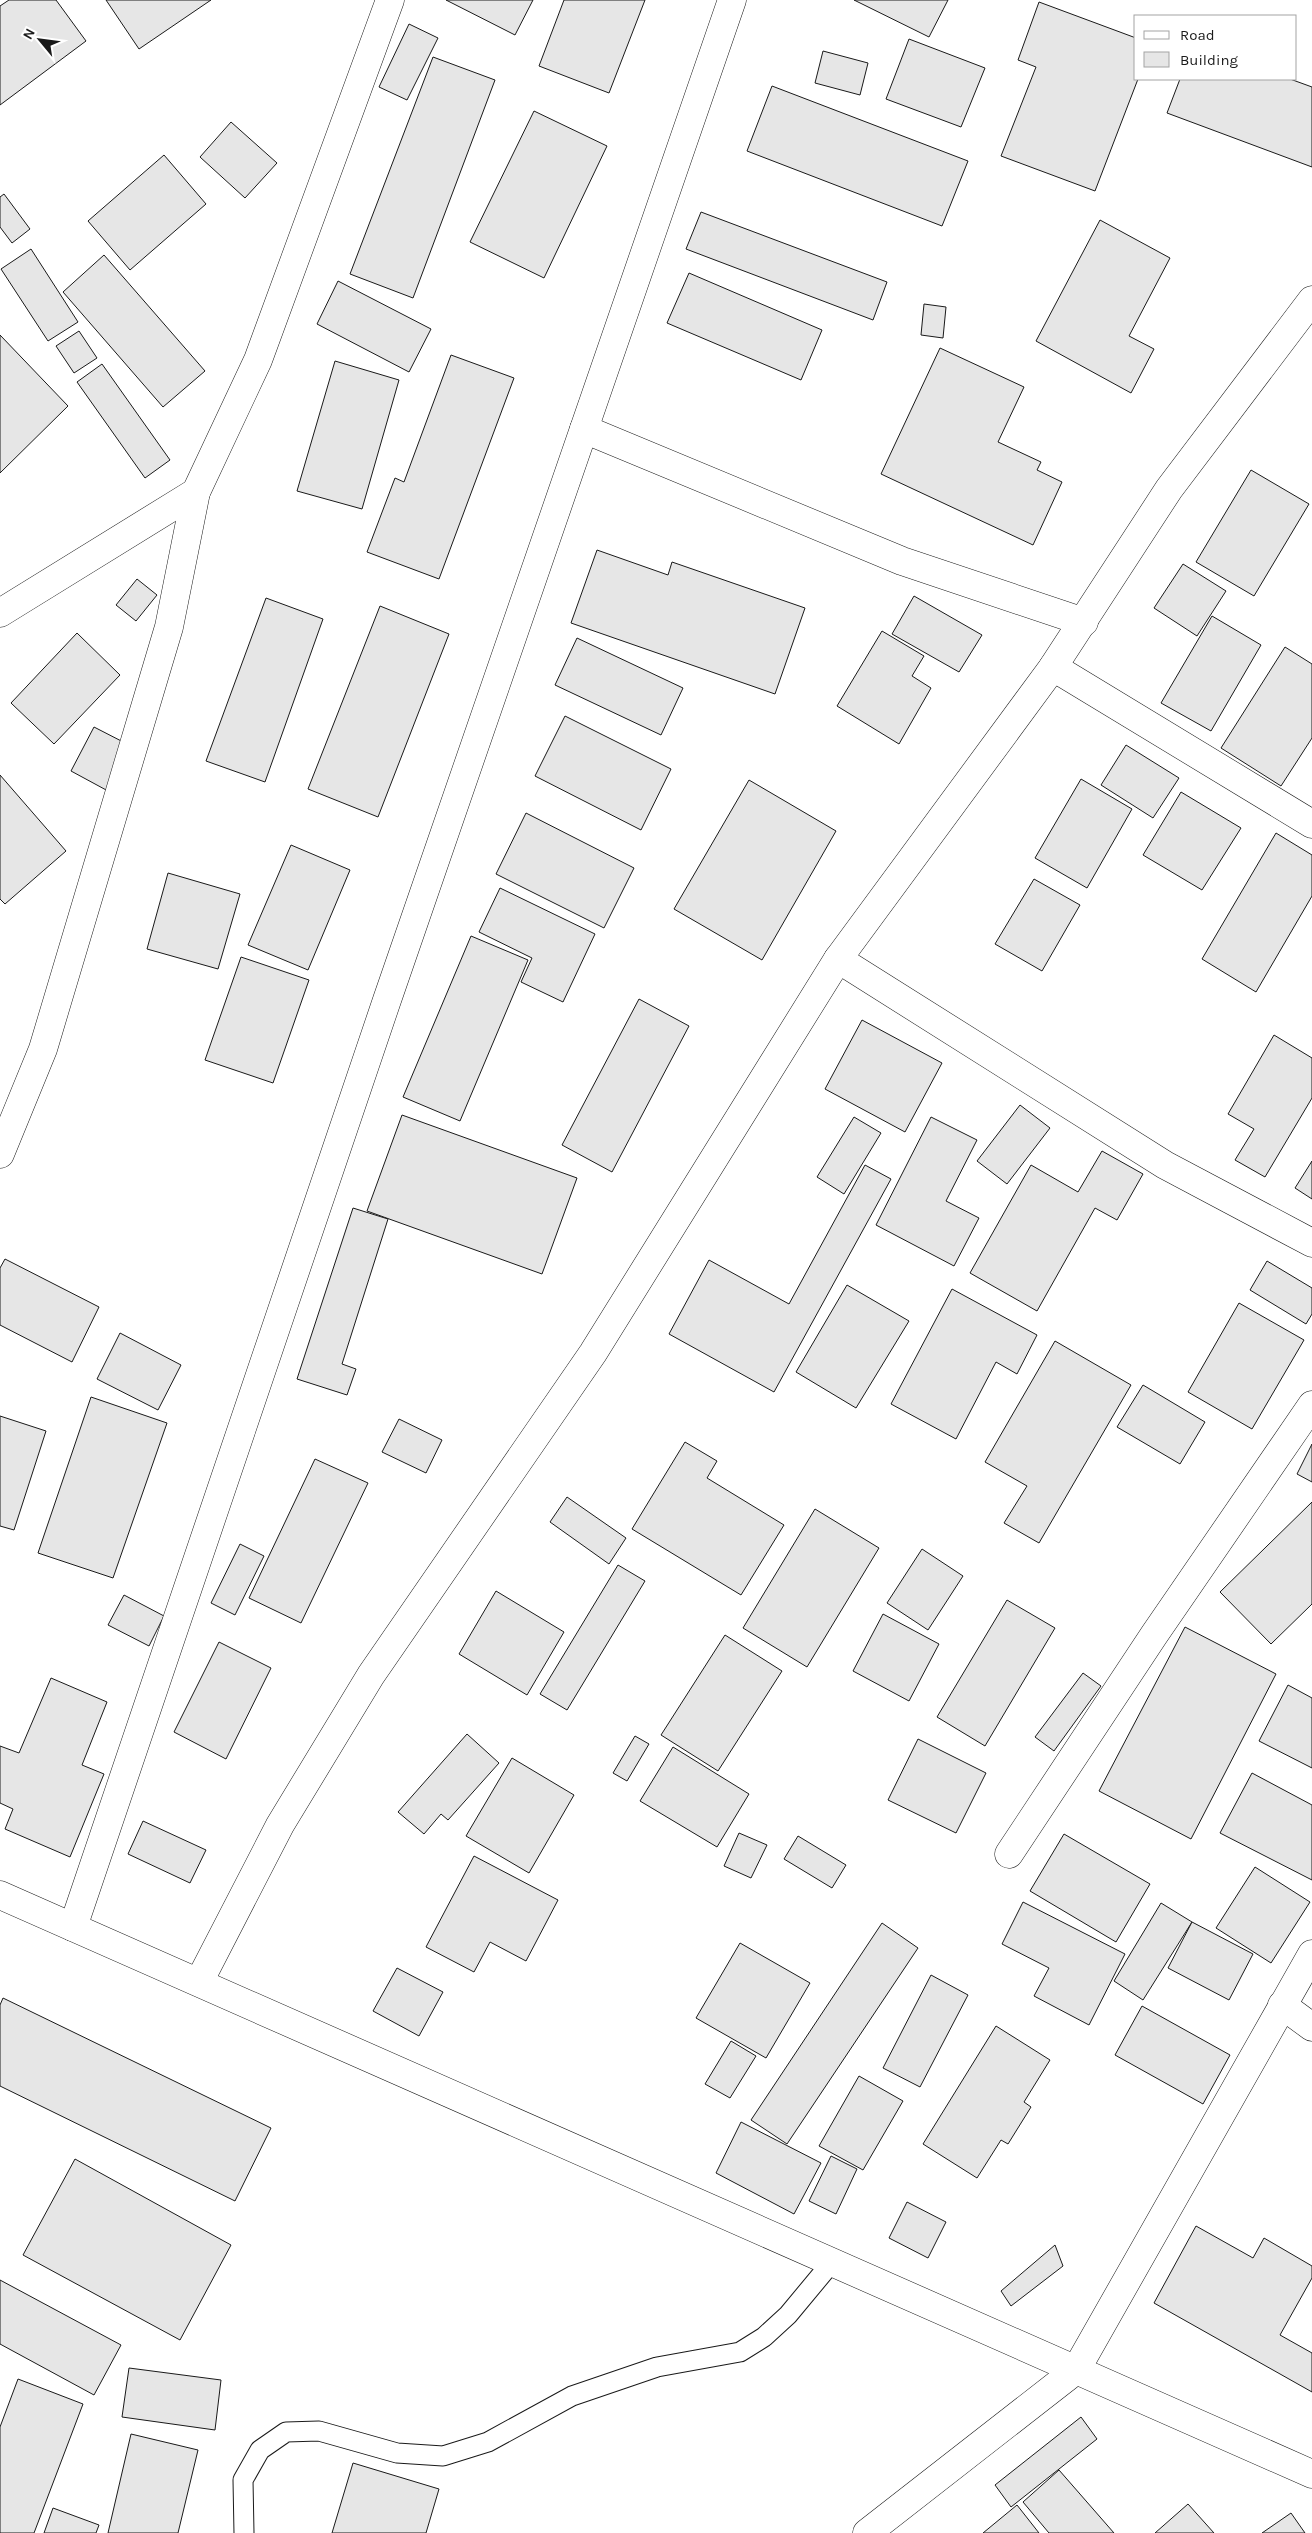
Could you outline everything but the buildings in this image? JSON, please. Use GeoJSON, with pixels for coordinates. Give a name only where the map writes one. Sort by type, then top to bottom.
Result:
{"type":"FeatureCollection","features":[{"type":"Feature","properties":{"kind":"street"},"geometry":{"type":"LineString","coordinates":[[0,1154],[43,1049],[169,627],[196,492],[258,360],[390,0]]}},
{"type":"Feature","properties":{"kind":"street"},"geometry":{"type":"LineString","coordinates":[[73,1927],[387,1000],[732,0]]}},
{"type":"Feature","properties":{"kind":"street"},"geometry":{"type":"LineString","coordinates":[[199,1982],[280,1826],[371,1675],[593,1353],[838,959],[1053,667],[1169,489],[1309,309]]}},
{"type":"Feature","properties":{"kind":"street"},"geometry":{"type":"LineString","coordinates":[[584,429],[902,561],[1084,622]]}},
{"type":"Feature","properties":{"kind":"street"},"geometry":{"type":"LineString","coordinates":[[0,613],[196,492]]}},
{"type":"Feature","properties":{"kind":"street"},"geometry":{"type":"LineString","coordinates":[[1053,667],[1312,824]]}},
{"type":"Feature","properties":{"kind":"street"},"geometry":{"type":"LineString","coordinates":[[838,959],[1165,1165],[1312,1243]]}},
{"type":"Feature","properties":{"kind":"street"},"geometry":{"type":"LineString","coordinates":[[1009,1854],[1154,1635],[1312,1405]]}},
{"type":"Feature","properties":{"kind":"street"},"geometry":{"type":"LineString","coordinates":[[0,1895],[1312,2474]]}},
{"type":"Feature","properties":{"kind":"street"},"geometry":{"type":"LineString","coordinates":[[867,2533],[1076,2370],[1312,1954]]}},
{"type":"Feature","properties":{"kind":"street"},"geometry":{"type":"LineString","coordinates":[[1282,2005],[1312,2027]]}},
{"type":"Feature","properties":{"kind":"lane"},"geometry":{"type":"LineString","coordinates":[[244,2533],[244,2480],[260,2450],[286,2432],[319,2431],[397,2453],[443,2456],[488,2442],[572,2396],[657,2367],[740,2352],[764,2337],[788,2315],[832,2262]]}}]}
